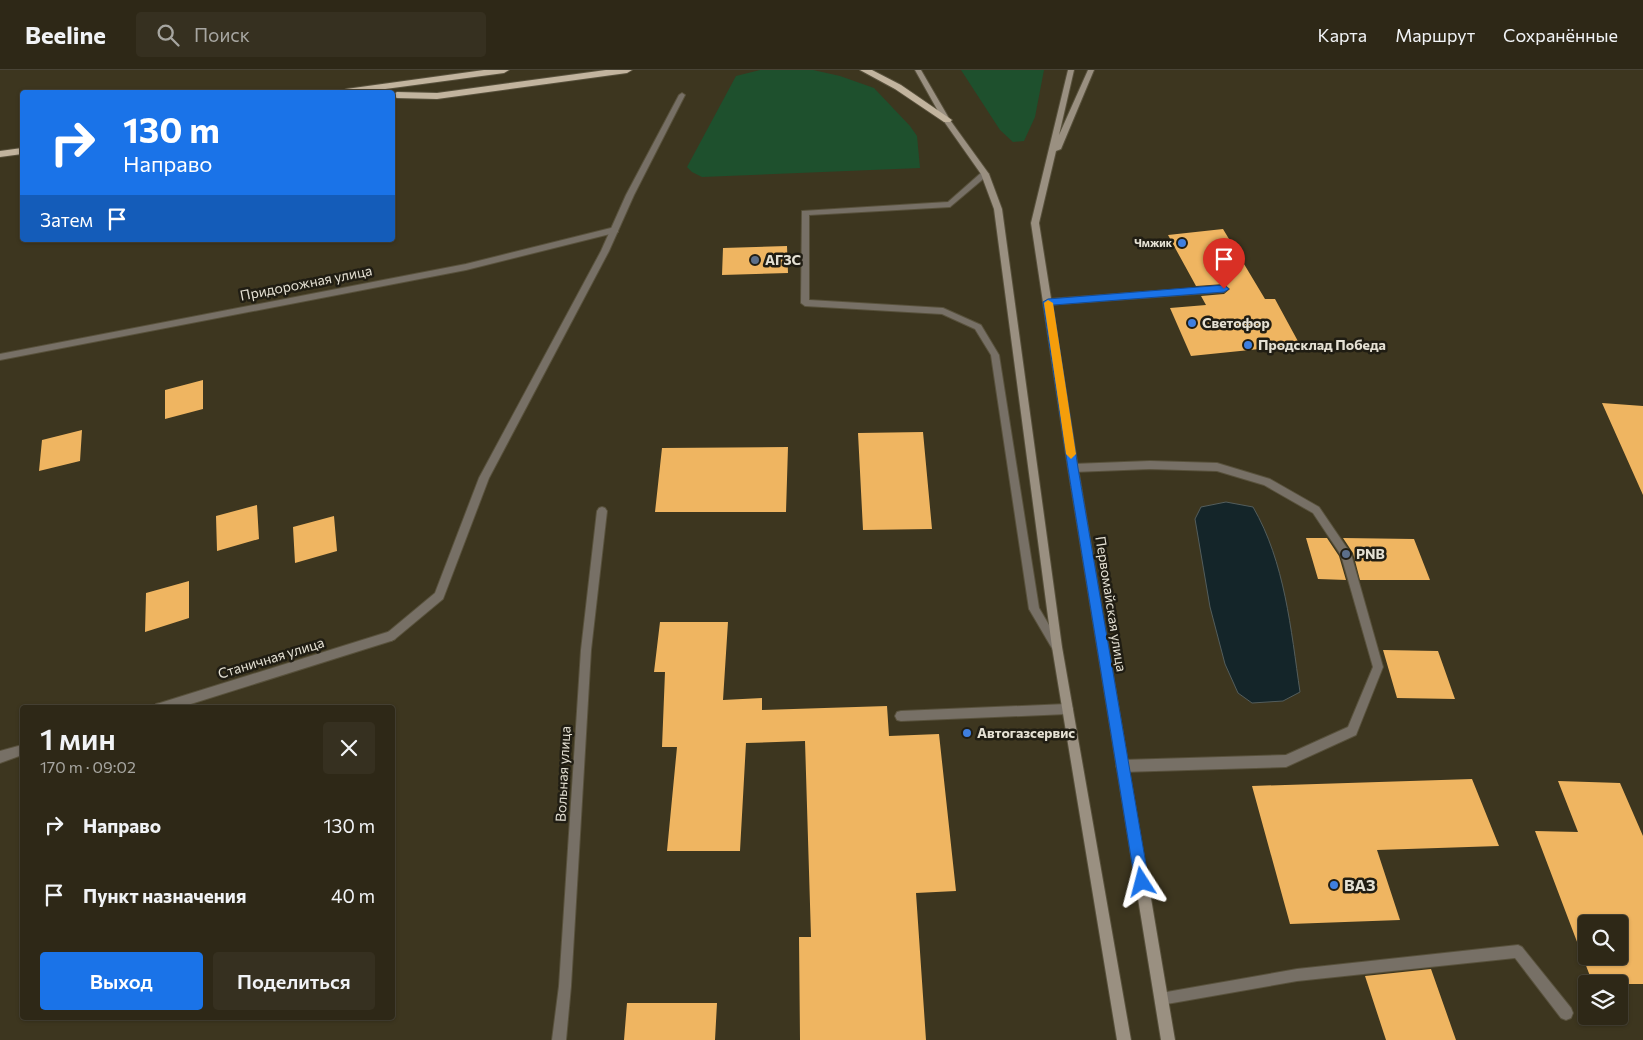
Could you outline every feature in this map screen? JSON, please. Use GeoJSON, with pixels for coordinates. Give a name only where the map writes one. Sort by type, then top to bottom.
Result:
{"type":"FeatureCollection","features":[{"type":"Feature","properties":{"kind":"highway"},"geometry":{"type":"LineString","coordinates":[[360,90],[504,70]]}},
{"type":"Feature","properties":{"kind":"highway"},"geometry":{"type":"LineString","coordinates":[[395,95],[572,70]]}},
{"type":"Feature","properties":{"kind":"highway"},"geometry":{"type":"LineString","coordinates":[[395,95],[438,96],[627,70]]}},
{"type":"Feature","properties":{"kind":"highway"},"geometry":{"type":"LineString","coordinates":[[865,70],[898,87],[947,120]]}},
{"type":"Feature","properties":{"kind":"highway"},"geometry":{"type":"LineString","coordinates":[[0,145],[20,142]]}},
{"type":"Feature","properties":{"kind":"highway"},"geometry":{"type":"LineString","coordinates":[[0,154],[20,151]]}},
{"type":"Feature","properties":{"kind":"main road"},"geometry":{"type":"LineString","coordinates":[[918,70],[947,120],[985,174],[998,209],[1057,647],[1124,1040]]}},
{"type":"Feature","properties":{"kind":"main road"},"geometry":{"type":"LineString","coordinates":[[1047,172],[1071,70]]}},
{"type":"Feature","properties":{"kind":"main road"},"geometry":{"type":"LineString","coordinates":[[1047,172],[1091,70]]}},
{"type":"Feature","properties":{"kind":"main road","name":"Первомайская улица"},"geometry":{"type":"LineString","coordinates":[[1047,172],[1035,223],[1073,468],[1168,1040]]}},
{"type":"Feature","properties":{"kind":"street"},"geometry":{"type":"LineString","coordinates":[[615,230],[630,194],[682,95]]}},
{"type":"Feature","properties":{"kind":"street"},"geometry":{"type":"LineString","coordinates":[[985,174],[950,204],[805,213],[805,303],[943,311],[978,327],[995,355],[1034,610],[1057,647]]}},
{"type":"Feature","properties":{"kind":"street","name":"Придорожная улица"},"geometry":{"type":"LineString","coordinates":[[0,356],[466,267],[615,230]]}},
{"type":"Feature","properties":{"kind":"street","name":"Станичная улица"},"geometry":{"type":"LineString","coordinates":[[170,705],[391,636],[439,596],[484,478],[615,230]]}},
{"type":"Feature","properties":{"kind":"street"},"geometry":{"type":"LineString","coordinates":[[1048,302],[1224,289]]}},
{"type":"Feature","properties":{"kind":"street"},"geometry":{"type":"LineString","coordinates":[[1073,468],[1150,465],[1217,467],[1267,482],[1316,510],[1346,554],[1378,667],[1352,731],[1286,761],[1122,766]]}},
{"type":"Feature","properties":{"kind":"street","name":"Вольная улица"},"geometry":{"type":"LineString","coordinates":[[559,1040],[565,986],[586,650],[602,511]]}},
{"type":"Feature","properties":{"kind":"street"},"geometry":{"type":"LineString","coordinates":[[901,716],[1067,709]]}},
{"type":"Feature","properties":{"kind":"street"},"geometry":{"type":"LineString","coordinates":[[0,757],[20,751]]}},
{"type":"Feature","properties":{"kind":"street"},"geometry":{"type":"LineString","coordinates":[[1161,999],[1297,975],[1518,951],[1566,1013]]}},
{"type":"Feature","properties":{"kind":"green space"},"geometry":{"type":"Polygon","coordinates":[[[760,70],[813,70],[840,76],[874,88],[917,136],[920,168],[702,177],[692,172],[687,167],[736,76],[760,70]]]}},
{"type":"Feature","properties":{"kind":"green space"},"geometry":{"type":"Polygon","coordinates":[[[961,70],[1044,70],[1035,117],[1024,141],[1013,142],[1000,130],[961,70]]]}},
{"type":"Feature","properties":{"kind":"shaded area"},"geometry":{"type":"Polygon","coordinates":[[[1226,502],[1253,507],[1273,550],[1280,573],[1290,621],[1300,692],[1283,701],[1252,703],[1238,693],[1225,664],[1210,607],[1195,519],[1201,507],[1226,502]]]}},
{"type":"Feature","properties":{"kind":"building"},"geometry":{"type":"Polygon","coordinates":[[[1223,229],[1265,299],[1275,299],[1300,345],[1191,356],[1170,308],[1206,305],[1201,296],[1224,294],[1230,289],[1224,284],[1196,286],[1168,235],[1223,229]]]}},
{"type":"Feature","properties":{"kind":"building","name":"АГЗС"},"geometry":{"type":"Polygon","coordinates":[[[787,246],[788,273],[722,275],[723,248],[787,246]]]}},
{"type":"Feature","properties":{"kind":"building"},"geometry":{"type":"Polygon","coordinates":[[[203,380],[203,409],[165,419],[165,390],[203,380]]]}},
{"type":"Feature","properties":{"kind":"building"},"geometry":{"type":"Polygon","coordinates":[[[1602,403],[1643,406],[1643,495],[1602,403]]]}},
{"type":"Feature","properties":{"kind":"building"},"geometry":{"type":"Polygon","coordinates":[[[82,430],[80,461],[39,471],[42,440],[82,430]]]}},
{"type":"Feature","properties":{"kind":"building"},"geometry":{"type":"Polygon","coordinates":[[[923,432],[932,529],[863,530],[858,433],[923,432]]]}},
{"type":"Feature","properties":{"kind":"building"},"geometry":{"type":"Polygon","coordinates":[[[788,447],[786,512],[655,512],[662,448],[788,447]]]}},
{"type":"Feature","properties":{"kind":"building"},"geometry":{"type":"Polygon","coordinates":[[[257,505],[259,539],[217,551],[216,516],[257,505]]]}},
{"type":"Feature","properties":{"kind":"building"},"geometry":{"type":"Polygon","coordinates":[[[334,516],[337,551],[295,563],[293,527],[334,516]]]}},
{"type":"Feature","properties":{"kind":"building"},"geometry":{"type":"Polygon","coordinates":[[[1306,538],[1327,538],[1339,556],[1346,580],[1318,579],[1306,538]]]}},
{"type":"Feature","properties":{"kind":"building"},"geometry":{"type":"Polygon","coordinates":[[[1343,538],[1414,539],[1430,580],[1360,580],[1353,553],[1343,538]]]}},
{"type":"Feature","properties":{"kind":"building"},"geometry":{"type":"Polygon","coordinates":[[[189,581],[189,618],[145,632],[146,593],[189,581]]]}},
{"type":"Feature","properties":{"kind":"building"},"geometry":{"type":"Polygon","coordinates":[[[660,622],[728,622],[723,700],[762,698],[762,710],[887,706],[889,736],[939,734],[956,891],[916,893],[926,1040],[800,1040],[799,937],[811,937],[805,741],[746,743],[740,851],[667,851],[677,747],[662,747],[665,672],[654,672],[660,622]]]}},
{"type":"Feature","properties":{"kind":"building"},"geometry":{"type":"Polygon","coordinates":[[[1383,650],[1438,651],[1455,699],[1397,698],[1383,650]]]}},
{"type":"Feature","properties":{"kind":"building","name":"ВАЗ"},"geometry":{"type":"Polygon","coordinates":[[[1472,779],[1499,846],[1377,850],[1400,920],[1290,924],[1252,786],[1472,779]]]}},
{"type":"Feature","properties":{"kind":"building"},"geometry":{"type":"Polygon","coordinates":[[[1558,781],[1620,783],[1643,836],[1643,984],[1628,984],[1628,975],[1590,975],[1586,965],[1628,965],[1628,915],[1578,915],[1578,944],[1535,831],[1578,832],[1558,781]]]}},
{"type":"Feature","properties":{"kind":"building"},"geometry":{"type":"Polygon","coordinates":[[[1431,969],[1456,1040],[1386,1040],[1365,976],[1431,969]]]}},
{"type":"Feature","properties":{"kind":"building"},"geometry":{"type":"Polygon","coordinates":[[[627,1003],[717,1003],[715,1040],[624,1040],[627,1003]]]}},
{"type":"Feature","properties":{"kind":"slow traffic"},"geometry":{"type":"LineString","coordinates":[[1048,303],[1071,454]]}},
{"type":"Feature","properties":{"kind":"place","name":"Чмжик"},"geometry":{"type":"Point","coordinates":[1182,243]}},
{"type":"Feature","properties":{"kind":"place","name":"АГЗС"},"geometry":{"type":"Point","coordinates":[755,260]}},
{"type":"Feature","properties":{"kind":"place","name":"Светофор"},"geometry":{"type":"Point","coordinates":[1192,323]}},
{"type":"Feature","properties":{"kind":"place","name":"Продсклад Победа"},"geometry":{"type":"Point","coordinates":[1248,345]}},
{"type":"Feature","properties":{"kind":"place","name":"PNB"},"geometry":{"type":"Point","coordinates":[1346,554]}},
{"type":"Feature","properties":{"kind":"place","name":"Автогазсервис"},"geometry":{"type":"Point","coordinates":[967,733]}},
{"type":"Feature","properties":{"kind":"place","name":"ВАЗ"},"geometry":{"type":"Point","coordinates":[1334,885]}},
{"type":"Feature","properties":{"kind":"route"},"geometry":{"type":"LineString","coordinates":[[1142,882],[1073,468],[1048,302],[1224,289]]}}]}
